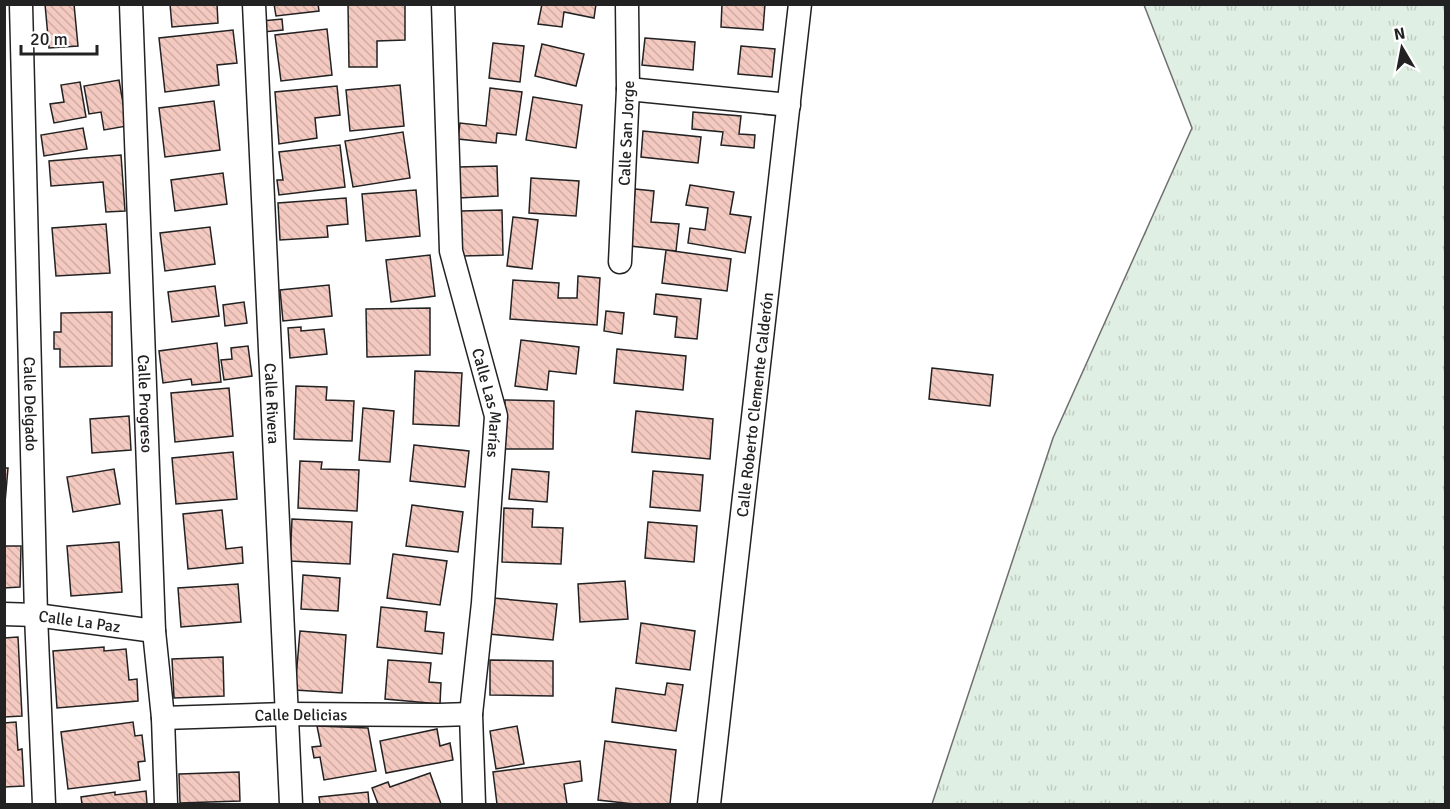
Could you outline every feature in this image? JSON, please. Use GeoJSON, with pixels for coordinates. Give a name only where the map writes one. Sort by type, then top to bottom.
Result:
{"type":"FeatureCollection","features":[{"type":"Feature","properties":{"kind":"street","name":"Calle Delgado"},"geometry":{"type":"LineString","coordinates":[[21,4],[36,615],[44,804]]}},
{"type":"Feature","properties":{"kind":"street","name":"Calle Progreso"},"geometry":{"type":"LineString","coordinates":[[131,4],[154,631],[163,718],[166,804]]}},
{"type":"Feature","properties":{"kind":"street","name":"Calle Rivera"},"geometry":{"type":"LineString","coordinates":[[254,4],[291,804]]}},
{"type":"Feature","properties":{"kind":"street","name":"Calle Las Marías"},"geometry":{"type":"LineString","coordinates":[[443,4],[451,251],[495,416],[483,603],[471,714],[474,804]]}},
{"type":"Feature","properties":{"kind":"street","name":"Calle San Jorge"},"geometry":{"type":"LineString","coordinates":[[620,262],[628,89],[627,4]]}},
{"type":"Feature","properties":{"kind":"street","name":"Calle Roberto Clemente Calderón"},"geometry":{"type":"LineString","coordinates":[[709,804],[800,4]]}},
{"type":"Feature","properties":{"kind":"street"},"geometry":{"type":"LineString","coordinates":[[628,89],[789,105]]}},
{"type":"Feature","properties":{"kind":"street","name":"Calle La Paz"},"geometry":{"type":"LineString","coordinates":[[4,614],[36,615],[154,631]]}},
{"type":"Feature","properties":{"kind":"street","name":"Calle Delicias"},"geometry":{"type":"LineString","coordinates":[[163,718],[286,714],[471,714]]}},
{"type":"Feature","properties":{"kind":"green space"},"geometry":{"type":"Polygon","coordinates":[[[1144,5],[1445,5],[1445,804],[932,804],[1053,438],[1192,128],[1144,5]]]}},
{"type":"Feature","properties":{"kind":"building"},"geometry":{"type":"Polygon","coordinates":[[[45,4],[74,4],[78,46],[49,48],[45,4]]]}},
{"type":"Feature","properties":{"kind":"building"},"geometry":{"type":"Polygon","coordinates":[[[170,4],[217,4],[218,23],[172,27],[170,4]]]}},
{"type":"Feature","properties":{"kind":"building"},"geometry":{"type":"Polygon","coordinates":[[[274,4],[318,4],[319,11],[276,16],[274,4]]]}},
{"type":"Feature","properties":{"kind":"building"},"geometry":{"type":"Polygon","coordinates":[[[405,4],[405,40],[377,41],[377,67],[349,67],[348,5],[405,4]]]}},
{"type":"Feature","properties":{"kind":"building"},"geometry":{"type":"Polygon","coordinates":[[[542,4],[596,4],[594,18],[564,12],[562,27],[538,24],[542,4]]]}},
{"type":"Feature","properties":{"kind":"building"},"geometry":{"type":"Polygon","coordinates":[[[722,4],[765,4],[763,30],[721,27],[722,4]]]}},
{"type":"Feature","properties":{"kind":"building"},"geometry":{"type":"Polygon","coordinates":[[[282,19],[283,30],[263,32],[262,21],[282,19]]]}},
{"type":"Feature","properties":{"kind":"building"},"geometry":{"type":"Polygon","coordinates":[[[327,29],[332,75],[281,81],[275,35],[327,29]]]}},
{"type":"Feature","properties":{"kind":"building"},"geometry":{"type":"Polygon","coordinates":[[[233,30],[237,63],[217,65],[219,85],[165,92],[159,38],[233,30]]]}},
{"type":"Feature","properties":{"kind":"building"},"geometry":{"type":"Polygon","coordinates":[[[645,38],[695,42],[693,70],[642,65],[645,38]]]}},
{"type":"Feature","properties":{"kind":"building"},"geometry":{"type":"Polygon","coordinates":[[[493,43],[524,46],[520,82],[489,78],[493,43]]]}},
{"type":"Feature","properties":{"kind":"building"},"geometry":{"type":"Polygon","coordinates":[[[542,44],[584,54],[576,86],[535,76],[542,44]]]}},
{"type":"Feature","properties":{"kind":"building"},"geometry":{"type":"Polygon","coordinates":[[[741,46],[775,49],[772,77],[738,74],[741,46]]]}},
{"type":"Feature","properties":{"kind":"building"},"geometry":{"type":"Polygon","coordinates":[[[119,80],[127,126],[104,130],[101,112],[89,114],[84,86],[119,80]]]}},
{"type":"Feature","properties":{"kind":"building"},"geometry":{"type":"Polygon","coordinates":[[[80,82],[86,117],[54,123],[50,104],[64,102],[61,85],[80,82]]]}},
{"type":"Feature","properties":{"kind":"building"},"geometry":{"type":"Polygon","coordinates":[[[400,85],[404,126],[350,131],[346,90],[400,85]]]}},
{"type":"Feature","properties":{"kind":"building"},"geometry":{"type":"Polygon","coordinates":[[[337,86],[340,115],[315,118],[317,138],[279,144],[275,92],[337,86]]]}},
{"type":"Feature","properties":{"kind":"building"},"geometry":{"type":"Polygon","coordinates":[[[490,88],[522,92],[516,135],[497,133],[496,143],[458,139],[460,123],[486,126],[490,88]]]}},
{"type":"Feature","properties":{"kind":"building"},"geometry":{"type":"Polygon","coordinates":[[[533,97],[582,105],[576,148],[526,140],[533,97]]]}},
{"type":"Feature","properties":{"kind":"building"},"geometry":{"type":"Polygon","coordinates":[[[214,101],[220,150],[165,157],[159,108],[214,101]]]}},
{"type":"Feature","properties":{"kind":"building"},"geometry":{"type":"Polygon","coordinates":[[[693,112],[741,116],[739,134],[755,135],[754,148],[721,145],[723,132],[692,129],[693,112]]]}},
{"type":"Feature","properties":{"kind":"building"},"geometry":{"type":"Polygon","coordinates":[[[83,128],[87,149],[44,156],[41,135],[83,128]]]}},
{"type":"Feature","properties":{"kind":"building"},"geometry":{"type":"Polygon","coordinates":[[[643,131],[701,137],[698,163],[641,157],[643,131]]]}},
{"type":"Feature","properties":{"kind":"building"},"geometry":{"type":"Polygon","coordinates":[[[403,132],[410,178],[353,187],[345,141],[403,132]]]}},
{"type":"Feature","properties":{"kind":"building"},"geometry":{"type":"Polygon","coordinates":[[[340,145],[345,187],[279,195],[277,180],[283,180],[279,152],[340,145]]]}},
{"type":"Feature","properties":{"kind":"building"},"geometry":{"type":"Polygon","coordinates":[[[121,155],[125,211],[106,212],[103,182],[51,186],[49,161],[121,155]]]}},
{"type":"Feature","properties":{"kind":"building"},"geometry":{"type":"Polygon","coordinates":[[[497,166],[498,196],[459,198],[459,167],[497,166]]]}},
{"type":"Feature","properties":{"kind":"building"},"geometry":{"type":"Polygon","coordinates":[[[223,173],[227,204],[175,211],[171,180],[223,173]]]}},
{"type":"Feature","properties":{"kind":"building"},"geometry":{"type":"Polygon","coordinates":[[[531,178],[579,181],[576,216],[529,213],[531,178]]]}},
{"type":"Feature","properties":{"kind":"building"},"geometry":{"type":"Polygon","coordinates":[[[690,185],[734,192],[730,214],[751,217],[745,253],[688,243],[690,228],[705,230],[708,208],[686,205],[690,185]]]}},
{"type":"Feature","properties":{"kind":"building"},"geometry":{"type":"Polygon","coordinates":[[[635,189],[654,191],[651,222],[679,224],[676,251],[630,246],[635,189]]]}},
{"type":"Feature","properties":{"kind":"building"},"geometry":{"type":"Polygon","coordinates":[[[416,190],[420,236],[366,241],[362,194],[416,190]]]}},
{"type":"Feature","properties":{"kind":"building"},"geometry":{"type":"Polygon","coordinates":[[[346,198],[348,224],[327,226],[328,237],[280,240],[278,203],[346,198]]]}},
{"type":"Feature","properties":{"kind":"building"},"geometry":{"type":"Polygon","coordinates":[[[502,210],[503,255],[462,256],[461,211],[502,210]]]}},
{"type":"Feature","properties":{"kind":"building"},"geometry":{"type":"Polygon","coordinates":[[[513,217],[538,220],[532,269],[507,266],[513,217]]]}},
{"type":"Feature","properties":{"kind":"building"},"geometry":{"type":"Polygon","coordinates":[[[106,224],[110,273],[56,276],[52,228],[106,224]]]}},
{"type":"Feature","properties":{"kind":"building"},"geometry":{"type":"Polygon","coordinates":[[[210,227],[215,264],[165,271],[160,233],[210,227]]]}},
{"type":"Feature","properties":{"kind":"building"},"geometry":{"type":"Polygon","coordinates":[[[666,250],[731,259],[727,291],[662,283],[666,250]]]}},
{"type":"Feature","properties":{"kind":"building"},"geometry":{"type":"Polygon","coordinates":[[[430,255],[435,296],[391,302],[386,260],[430,255]]]}},
{"type":"Feature","properties":{"kind":"building"},"geometry":{"type":"Polygon","coordinates":[[[578,276],[600,278],[597,325],[510,319],[513,280],[559,283],[558,298],[577,298],[578,276]]]}},
{"type":"Feature","properties":{"kind":"building"},"geometry":{"type":"Polygon","coordinates":[[[329,285],[332,316],[283,321],[280,290],[329,285]]]}},
{"type":"Feature","properties":{"kind":"building"},"geometry":{"type":"Polygon","coordinates":[[[215,286],[219,316],[172,322],[168,292],[215,286]]]}},
{"type":"Feature","properties":{"kind":"building"},"geometry":{"type":"Polygon","coordinates":[[[656,294],[701,299],[697,339],[675,337],[677,317],[654,314],[656,294]]]}},
{"type":"Feature","properties":{"kind":"building"},"geometry":{"type":"Polygon","coordinates":[[[244,302],[247,323],[225,326],[223,305],[244,302]]]}},
{"type":"Feature","properties":{"kind":"building"},"geometry":{"type":"Polygon","coordinates":[[[430,308],[430,355],[367,357],[366,309],[430,308]]]}},
{"type":"Feature","properties":{"kind":"building"},"geometry":{"type":"Polygon","coordinates":[[[606,311],[624,313],[622,334],[604,331],[606,311]]]}},
{"type":"Feature","properties":{"kind":"building"},"geometry":{"type":"Polygon","coordinates":[[[112,312],[112,366],[60,367],[60,349],[54,349],[54,332],[61,332],[61,313],[112,312]]]}},
{"type":"Feature","properties":{"kind":"building"},"geometry":{"type":"Polygon","coordinates":[[[301,327],[301,331],[324,329],[327,354],[290,358],[288,328],[301,327]]]}},
{"type":"Feature","properties":{"kind":"building"},"geometry":{"type":"Polygon","coordinates":[[[521,340],[579,347],[576,374],[549,371],[547,390],[515,386],[521,340]]]}},
{"type":"Feature","properties":{"kind":"building"},"geometry":{"type":"Polygon","coordinates":[[[217,343],[221,382],[192,385],[191,379],[163,383],[159,351],[217,343]]]}},
{"type":"Feature","properties":{"kind":"building"},"geometry":{"type":"Polygon","coordinates":[[[248,346],[252,376],[224,380],[221,360],[232,359],[231,348],[248,346]]]}},
{"type":"Feature","properties":{"kind":"building"},"geometry":{"type":"Polygon","coordinates":[[[617,349],[686,356],[683,390],[614,383],[617,349]]]}},
{"type":"Feature","properties":{"kind":"building"},"geometry":{"type":"Polygon","coordinates":[[[932,368],[993,375],[990,406],[929,399],[932,368]]]}},
{"type":"Feature","properties":{"kind":"building"},"geometry":{"type":"Polygon","coordinates":[[[415,371],[462,373],[459,426],[413,424],[415,371]]]}},
{"type":"Feature","properties":{"kind":"building"},"geometry":{"type":"Polygon","coordinates":[[[296,386],[327,387],[326,400],[354,401],[352,441],[294,439],[296,386]]]}},
{"type":"Feature","properties":{"kind":"building"},"geometry":{"type":"Polygon","coordinates":[[[229,388],[233,436],[175,442],[171,393],[229,388]]]}},
{"type":"Feature","properties":{"kind":"building"},"geometry":{"type":"Polygon","coordinates":[[[505,400],[554,401],[553,449],[504,449],[505,400]]]}},
{"type":"Feature","properties":{"kind":"building"},"geometry":{"type":"Polygon","coordinates":[[[363,408],[394,411],[390,462],[359,460],[363,408]]]}},
{"type":"Feature","properties":{"kind":"building"},"geometry":{"type":"Polygon","coordinates":[[[636,411],[713,419],[710,459],[632,452],[636,411]]]}},
{"type":"Feature","properties":{"kind":"building"},"geometry":{"type":"Polygon","coordinates":[[[129,416],[131,450],[92,453],[90,419],[129,416]]]}},
{"type":"Feature","properties":{"kind":"building"},"geometry":{"type":"Polygon","coordinates":[[[414,445],[469,451],[465,487],[410,481],[414,445]]]}},
{"type":"Feature","properties":{"kind":"building"},"geometry":{"type":"Polygon","coordinates":[[[233,452],[237,499],[176,504],[172,458],[233,452]]]}},
{"type":"Feature","properties":{"kind":"building"},"geometry":{"type":"Polygon","coordinates":[[[300,461],[322,462],[321,469],[359,470],[357,511],[298,508],[300,461]]]}},
{"type":"Feature","properties":{"kind":"building"},"geometry":{"type":"Polygon","coordinates":[[[4,468],[8,468],[5,503],[4,503],[4,468]]]}},
{"type":"Feature","properties":{"kind":"building"},"geometry":{"type":"Polygon","coordinates":[[[114,469],[120,504],[73,512],[67,477],[114,469]]]}},
{"type":"Feature","properties":{"kind":"building"},"geometry":{"type":"Polygon","coordinates":[[[512,469],[549,472],[547,502],[509,499],[512,469]]]}},
{"type":"Feature","properties":{"kind":"building"},"geometry":{"type":"Polygon","coordinates":[[[653,471],[703,475],[700,511],[650,507],[653,471]]]}},
{"type":"Feature","properties":{"kind":"building"},"geometry":{"type":"Polygon","coordinates":[[[412,505],[463,512],[458,552],[406,546],[412,505]]]}},
{"type":"Feature","properties":{"kind":"building"},"geometry":{"type":"Polygon","coordinates":[[[504,508],[533,509],[532,527],[563,528],[561,564],[502,562],[504,508]]]}},
{"type":"Feature","properties":{"kind":"building"},"geometry":{"type":"Polygon","coordinates":[[[222,510],[226,549],[242,547],[243,563],[188,569],[183,514],[222,510]]]}},
{"type":"Feature","properties":{"kind":"building"},"geometry":{"type":"Polygon","coordinates":[[[292,519],[352,522],[350,564],[290,561],[292,519]]]}},
{"type":"Feature","properties":{"kind":"building"},"geometry":{"type":"Polygon","coordinates":[[[648,522],[697,526],[694,562],[645,558],[648,522]]]}},
{"type":"Feature","properties":{"kind":"building"},"geometry":{"type":"Polygon","coordinates":[[[119,542],[122,592],[71,596],[67,546],[119,542]]]}},
{"type":"Feature","properties":{"kind":"building"},"geometry":{"type":"Polygon","coordinates":[[[4,546],[21,546],[20,587],[4,588],[4,546]]]}},
{"type":"Feature","properties":{"kind":"building"},"geometry":{"type":"Polygon","coordinates":[[[393,554],[447,561],[440,605],[387,598],[393,554]]]}},
{"type":"Feature","properties":{"kind":"building"},"geometry":{"type":"Polygon","coordinates":[[[303,575],[340,578],[338,611],[301,609],[303,575]]]}},
{"type":"Feature","properties":{"kind":"building"},"geometry":{"type":"Polygon","coordinates":[[[625,581],[628,619],[580,622],[578,584],[625,581]]]}},
{"type":"Feature","properties":{"kind":"building"},"geometry":{"type":"Polygon","coordinates":[[[238,584],[241,622],[181,627],[178,588],[238,584]]]}},
{"type":"Feature","properties":{"kind":"building"},"geometry":{"type":"Polygon","coordinates":[[[493,598],[557,604],[553,640],[489,634],[493,598]]]}},
{"type":"Feature","properties":{"kind":"building"},"geometry":{"type":"Polygon","coordinates":[[[381,607],[427,612],[425,631],[444,633],[442,654],[377,647],[381,607]]]}},
{"type":"Feature","properties":{"kind":"building"},"geometry":{"type":"Polygon","coordinates":[[[641,623],[695,631],[690,670],[636,663],[641,623]]]}},
{"type":"Feature","properties":{"kind":"building"},"geometry":{"type":"Polygon","coordinates":[[[300,631],[346,635],[342,693],[295,690],[300,631]]]}},
{"type":"Feature","properties":{"kind":"building"},"geometry":{"type":"Polygon","coordinates":[[[18,637],[22,716],[4,717],[4,638],[18,637]]]}},
{"type":"Feature","properties":{"kind":"building"},"geometry":{"type":"Polygon","coordinates":[[[104,647],[104,651],[126,649],[129,680],[137,679],[138,701],[57,708],[53,651],[104,647]]]}},
{"type":"Feature","properties":{"kind":"building"},"geometry":{"type":"Polygon","coordinates":[[[223,657],[224,696],[174,698],[172,659],[223,657]]]}},
{"type":"Feature","properties":{"kind":"building"},"geometry":{"type":"Polygon","coordinates":[[[388,660],[431,663],[429,682],[441,683],[440,704],[385,699],[388,660]]]}},
{"type":"Feature","properties":{"kind":"building"},"geometry":{"type":"Polygon","coordinates":[[[490,660],[553,661],[553,696],[490,695],[490,660]]]}},
{"type":"Feature","properties":{"kind":"building"},"geometry":{"type":"Polygon","coordinates":[[[667,683],[683,685],[676,731],[612,722],[616,688],[665,695],[667,683]]]}},
{"type":"Feature","properties":{"kind":"building"},"geometry":{"type":"Polygon","coordinates":[[[16,722],[18,750],[22,749],[24,786],[4,787],[4,723],[16,722]]]}},
{"type":"Feature","properties":{"kind":"building"},"geometry":{"type":"Polygon","coordinates":[[[133,722],[135,736],[142,735],[145,761],[138,762],[140,780],[68,789],[61,732],[133,722]]]}},
{"type":"Feature","properties":{"kind":"building"},"geometry":{"type":"Polygon","coordinates":[[[317,726],[368,728],[376,771],[324,780],[320,757],[314,758],[312,747],[321,746],[317,726]]]}},
{"type":"Feature","properties":{"kind":"building"},"geometry":{"type":"Polygon","coordinates":[[[517,726],[524,764],[496,769],[490,731],[517,726]]]}},
{"type":"Feature","properties":{"kind":"building"},"geometry":{"type":"Polygon","coordinates":[[[437,729],[440,746],[450,743],[453,760],[386,773],[380,741],[437,729]]]}},
{"type":"Feature","properties":{"kind":"building"},"geometry":{"type":"Polygon","coordinates":[[[605,741],[676,750],[670,804],[634,804],[598,800],[605,741]]]}},
{"type":"Feature","properties":{"kind":"building"},"geometry":{"type":"Polygon","coordinates":[[[580,761],[582,781],[564,784],[567,804],[497,804],[493,772],[580,761]]]}},
{"type":"Feature","properties":{"kind":"building"},"geometry":{"type":"Polygon","coordinates":[[[239,772],[240,801],[180,803],[179,774],[239,772]]]}},
{"type":"Feature","properties":{"kind":"building"},"geometry":{"type":"Polygon","coordinates":[[[430,773],[441,804],[378,804],[372,788],[388,782],[390,787],[430,773]]]}},
{"type":"Feature","properties":{"kind":"building"},"geometry":{"type":"Polygon","coordinates":[[[146,791],[147,804],[82,804],[81,797],[115,792],[115,795],[146,791]]]}},
{"type":"Feature","properties":{"kind":"building"},"geometry":{"type":"Polygon","coordinates":[[[368,792],[369,804],[320,804],[319,797],[368,792]]]}}]}
